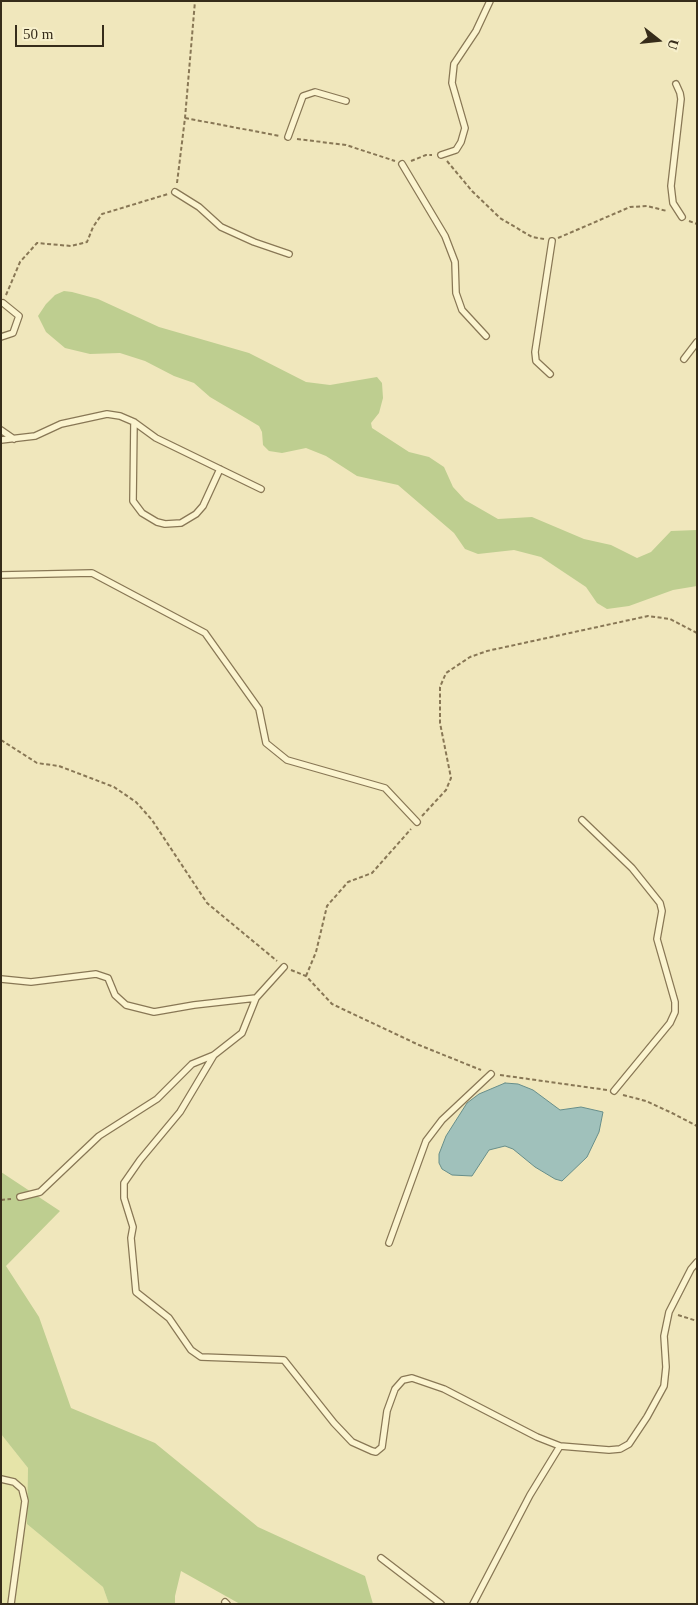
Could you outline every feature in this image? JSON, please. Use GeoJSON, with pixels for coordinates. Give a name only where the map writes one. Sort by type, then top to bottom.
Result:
{"type":"FeatureCollection","features":[{"type":"Feature","properties":{"kind":"lane"},"geometry":{"type":"LineString","coordinates":[[440,154],[456,150],[461,142],[465,128],[452,83],[454,64],[476,31],[490,1]]}},
{"type":"Feature","properties":{"kind":"lane"},"geometry":{"type":"LineString","coordinates":[[676,84],[681,99],[671,186],[673,203],[682,217]]}},
{"type":"Feature","properties":{"kind":"lane"},"geometry":{"type":"LineString","coordinates":[[288,137],[303,96],[315,92],[346,101]]}},
{"type":"Feature","properties":{"kind":"lane"},"geometry":{"type":"LineString","coordinates":[[402,164],[445,236],[454,262],[456,293],[462,310],[486,336]]}},
{"type":"Feature","properties":{"kind":"lane"},"geometry":{"type":"LineString","coordinates":[[176,192],[199,207],[221,228],[289,254]]}},
{"type":"Feature","properties":{"kind":"lane"},"geometry":{"type":"LineString","coordinates":[[550,374],[536,361],[535,352],[552,241]]}},
{"type":"Feature","properties":{"kind":"lane"},"geometry":{"type":"LineString","coordinates":[[1,337],[13,333],[18,316],[3,303]]}},
{"type":"Feature","properties":{"kind":"lane"},"geometry":{"type":"LineString","coordinates":[[684,359],[697,342]]}},
{"type":"Feature","properties":{"kind":"lane"},"geometry":{"type":"LineString","coordinates":[[1,440],[35,436],[61,424],[107,414],[120,416],[134,422],[156,438],[261,489]]}},
{"type":"Feature","properties":{"kind":"lane"},"geometry":{"type":"LineString","coordinates":[[134,422],[133,501],[142,513],[157,522],[165,524],[181,523],[196,514],[202,506],[220,469]]}},
{"type":"Feature","properties":{"kind":"lane"},"geometry":{"type":"LineString","coordinates":[[1,430],[14,439]]}},
{"type":"Feature","properties":{"kind":"lane"},"geometry":{"type":"LineString","coordinates":[[1,575],[92,573],[206,633],[259,709],[266,743],[287,760],[385,788],[417,822]]}},
{"type":"Feature","properties":{"kind":"lane"},"geometry":{"type":"LineString","coordinates":[[582,820],[632,868],[660,902],[662,911],[656,939],[676,1002],[675,1012],[670,1023],[614,1092]]}},
{"type":"Feature","properties":{"kind":"lane"},"geometry":{"type":"LineString","coordinates":[[20,1197],[40,1192],[99,1136],[157,1100],[192,1064],[214,1055],[242,1033],[256,998],[284,968]]}},
{"type":"Feature","properties":{"kind":"lane"},"geometry":{"type":"LineString","coordinates":[[1,979],[31,982],[96,974],[108,978],[115,995],[126,1005],[154,1012],[256,998]]}},
{"type":"Feature","properties":{"kind":"lane"},"geometry":{"type":"LineString","coordinates":[[214,1055],[180,1112],[140,1160],[124,1183],[124,1198],[134,1227],[131,1238],[136,1292],[169,1318],[191,1350],[201,1357],[284,1360],[346,1436],[352,1442],[372,1452],[376,1452],[382,1446],[387,1411],[395,1389],[403,1380],[412,1378],[444,1389],[537,1437],[560,1446],[609,1450],[620,1449],[629,1444],[664,1386],[666,1367],[664,1336],[669,1312],[691,1269],[697,1262]]}},
{"type":"Feature","properties":{"kind":"lane"},"geometry":{"type":"LineString","coordinates":[[389,1244],[426,1141],[442,1120],[491,1074]]}},
{"type":"Feature","properties":{"kind":"lane"},"geometry":{"type":"LineString","coordinates":[[473,1604],[530,1495],[560,1446]]}},
{"type":"Feature","properties":{"kind":"lane"},"geometry":{"type":"LineString","coordinates":[[1,1479],[14,1482],[22,1489],[24,1500],[11,1604]]}},
{"type":"Feature","properties":{"kind":"lane"},"geometry":{"type":"LineString","coordinates":[[381,1558],[441,1604]]}},
{"type":"Feature","properties":{"kind":"path"},"geometry":{"type":"LineString","coordinates":[[3,303],[20,262],[37,243],[71,246],[87,242],[93,227],[102,214],[176,192],[185,118],[195,1]]}},
{"type":"Feature","properties":{"kind":"path"},"geometry":{"type":"LineString","coordinates":[[185,118],[288,137],[346,144],[402,164],[426,155],[440,154],[472,191],[500,218],[532,237],[552,241],[630,207],[647,206],[670,212],[697,224]]}},
{"type":"Feature","properties":{"kind":"path"},"geometry":{"type":"LineString","coordinates":[[306,976],[316,952],[327,906],[348,882],[372,873],[446,790],[451,778],[440,723],[440,687],[446,673],[470,657],[487,651],[648,616],[670,619],[697,633]]}},
{"type":"Feature","properties":{"kind":"path"},"geometry":{"type":"LineString","coordinates":[[1,740],[37,763],[59,766],[114,787],[136,802],[152,820],[208,903],[284,968],[306,976],[332,1004],[419,1045],[491,1074],[614,1092],[646,1102],[697,1126]]}},
{"type":"Feature","properties":{"kind":"path"},"geometry":{"type":"LineString","coordinates":[[669,1312],[697,1321]]}},
{"type":"Feature","properties":{"kind":"shaded area"},"geometry":{"type":"Polygon","coordinates":[[[1,1434],[28,1468],[27,1524],[103,1587],[109,1604],[1,1604],[1,1434]]]}},
{"type":"Feature","properties":{"kind":"green space"},"geometry":{"type":"Polygon","coordinates":[[[64,291],[98,299],[159,327],[249,353],[306,382],[330,385],[377,377],[382,383],[383,398],[379,413],[371,423],[372,428],[409,452],[429,457],[444,467],[453,487],[465,500],[498,519],[532,517],[584,539],[611,545],[637,558],[651,552],[671,531],[697,530],[697,586],[673,590],[629,606],[607,609],[597,603],[586,587],[541,557],[514,550],[478,554],[465,549],[454,533],[398,485],[357,476],[326,456],[306,448],[282,453],[269,451],[263,445],[262,432],[259,426],[210,397],[194,383],[174,376],[145,361],[120,353],[90,354],[65,348],[46,332],[38,316],[55,295],[64,291]]]}},
{"type":"Feature","properties":{"kind":"green space"},"geometry":{"type":"Polygon","coordinates":[[[1,1172],[60,1211],[6,1266],[39,1317],[71,1408],[155,1443],[258,1527],[365,1576],[373,1604],[240,1604],[181,1571],[175,1604],[109,1604],[103,1587],[27,1524],[28,1468],[1,1434],[1,1172]]]}},
{"type":"Feature","properties":{"kind":"water"},"geometry":{"type":"Polygon","coordinates":[[[505,1083],[518,1084],[533,1090],[560,1110],[581,1107],[603,1112],[599,1132],[587,1157],[562,1181],[535,1167],[513,1149],[505,1146],[489,1150],[472,1176],[452,1175],[442,1169],[439,1163],[439,1154],[446,1136],[467,1103],[479,1094],[505,1083]]]}}]}
